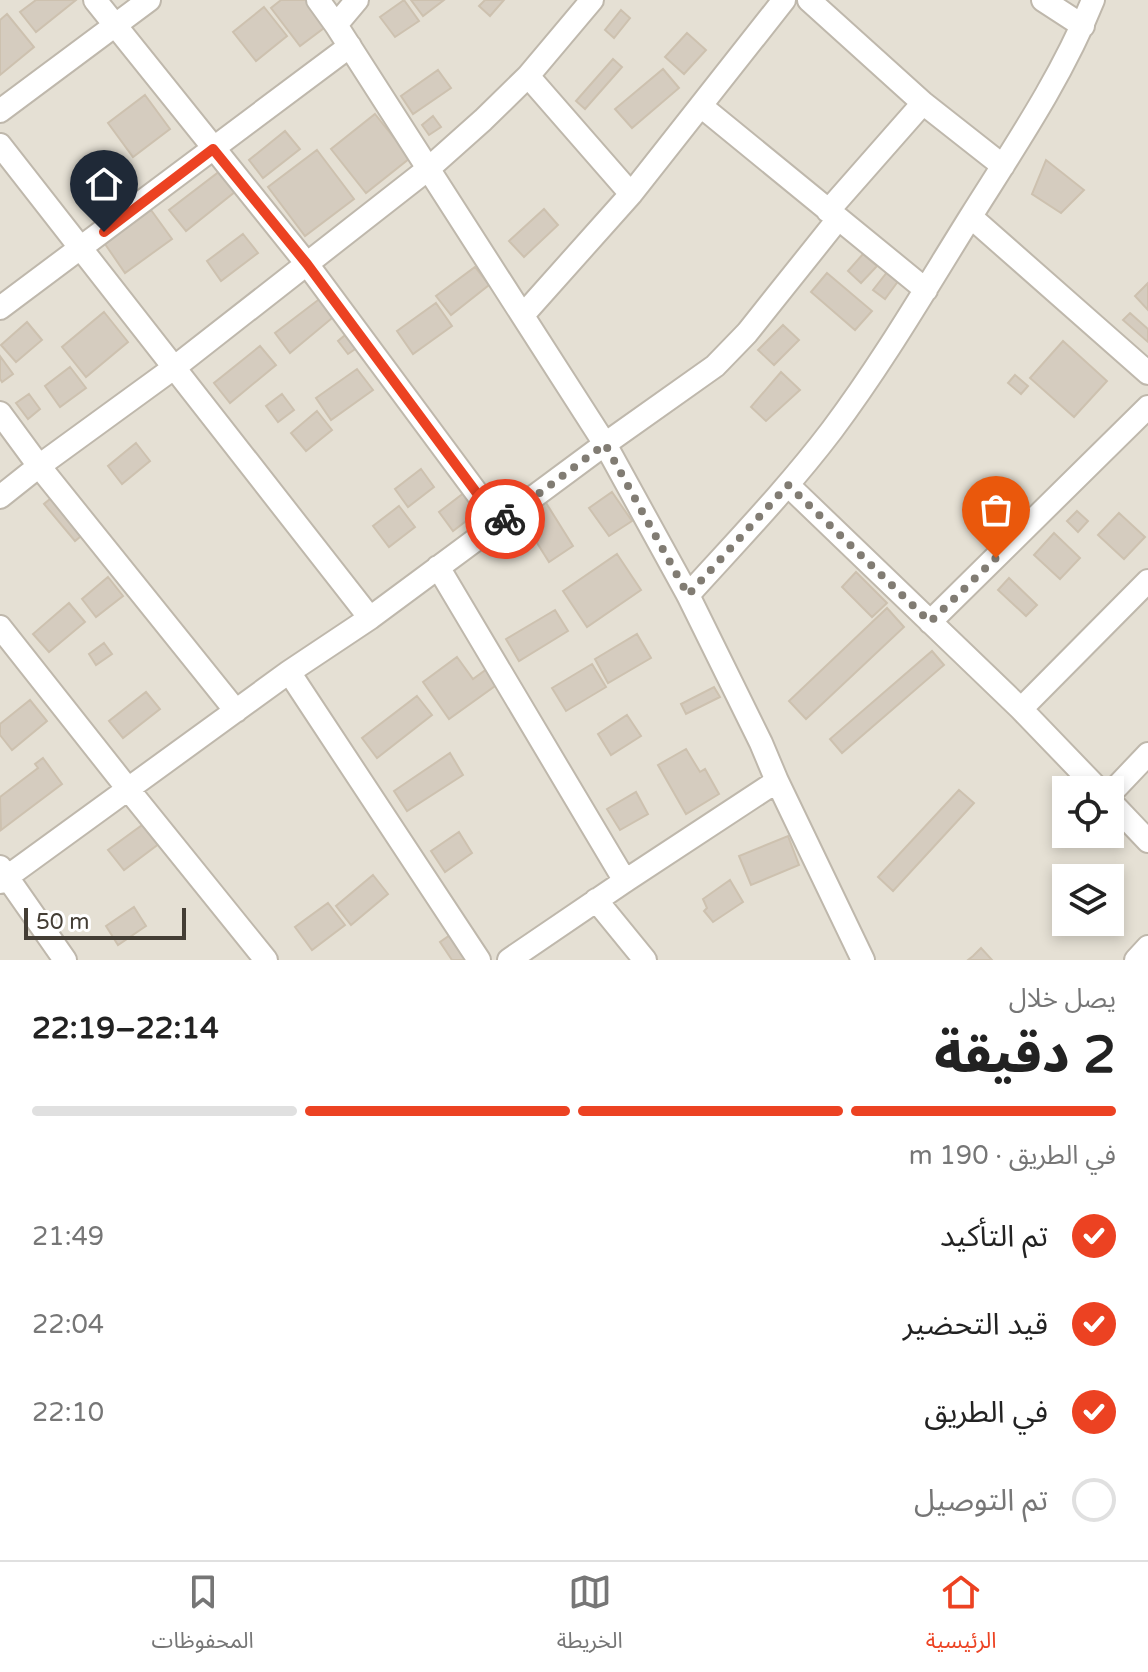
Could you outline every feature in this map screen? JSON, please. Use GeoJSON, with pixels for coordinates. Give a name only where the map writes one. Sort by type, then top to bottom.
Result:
{"type":"FeatureCollection","features":[{"type":"Feature","properties":{"kind":"street"},"geometry":{"type":"LineString","coordinates":[[95,0],[307,264],[499,523]]}},
{"type":"Feature","properties":{"kind":"street"},"geometry":{"type":"LineString","coordinates":[[0,111],[149,0]]}},
{"type":"Feature","properties":{"kind":"street"},"geometry":{"type":"LineString","coordinates":[[318,0],[605,444],[688,595],[863,960]]}},
{"type":"Feature","properties":{"kind":"street"},"geometry":{"type":"LineString","coordinates":[[336,25],[357,0]]}},
{"type":"Feature","properties":{"kind":"street"},"geometry":{"type":"LineString","coordinates":[[0,497],[175,367],[428,169],[528,76],[592,0]]}},
{"type":"Feature","properties":{"kind":"street"},"geometry":{"type":"LineString","coordinates":[[523,315],[631,194],[782,0]]}},
{"type":"Feature","properties":{"kind":"street"},"geometry":{"type":"LineString","coordinates":[[809,0],[923,103],[1003,166]]}},
{"type":"Feature","properties":{"kind":"street"},"geometry":{"type":"LineString","coordinates":[[1043,0],[1083,26]]}},
{"type":"Feature","properties":{"kind":"street"},"geometry":{"type":"LineString","coordinates":[[688,595],[788,485],[832,430],[926,290],[1003,166],[1067,60],[1093,0]]}},
{"type":"Feature","properties":{"kind":"street"},"geometry":{"type":"LineString","coordinates":[[0,308],[350,46]]}},
{"type":"Feature","properties":{"kind":"street"},"geometry":{"type":"LineString","coordinates":[[528,76],[631,194]]}},
{"type":"Feature","properties":{"kind":"street"},"geometry":{"type":"LineString","coordinates":[[65,960],[3,875],[370,618],[715,366],[747,333],[833,215],[923,103]]}},
{"type":"Feature","properties":{"kind":"street"},"geometry":{"type":"LineString","coordinates":[[701,106],[926,290]]}},
{"type":"Feature","properties":{"kind":"street"},"geometry":{"type":"LineString","coordinates":[[0,145],[370,618]]}},
{"type":"Feature","properties":{"kind":"street"},"geometry":{"type":"LineString","coordinates":[[971,217],[1148,373]]}},
{"type":"Feature","properties":{"kind":"street"},"geometry":{"type":"LineString","coordinates":[[930,622],[1148,407]]}},
{"type":"Feature","properties":{"kind":"street"},"geometry":{"type":"LineString","coordinates":[[0,413],[236,711]]}},
{"type":"Feature","properties":{"kind":"street"},"geometry":{"type":"LineString","coordinates":[[788,485],[1021,709],[1086,776]]}},
{"type":"Feature","properties":{"kind":"street"},"geometry":{"type":"LineString","coordinates":[[438,567],[625,881]]}},
{"type":"Feature","properties":{"kind":"street"},"geometry":{"type":"LineString","coordinates":[[1021,709],[1148,581]]}},
{"type":"Feature","properties":{"kind":"street"},"geometry":{"type":"LineString","coordinates":[[0,627],[266,960]]}},
{"type":"Feature","properties":{"kind":"street"},"geometry":{"type":"LineString","coordinates":[[289,672],[479,960]]}},
{"type":"Feature","properties":{"kind":"street"},"geometry":{"type":"LineString","coordinates":[[1124,779],[1148,754]]}},
{"type":"Feature","properties":{"kind":"street"},"geometry":{"type":"LineString","coordinates":[[509,960],[777,781]]}},
{"type":"Feature","properties":{"kind":"street"},"geometry":{"type":"LineString","coordinates":[[1124,816],[1148,841]]}},
{"type":"Feature","properties":{"kind":"street"},"geometry":{"type":"LineString","coordinates":[[596,900],[645,960]]}},
{"type":"Feature","properties":{"kind":"street"},"geometry":{"type":"LineString","coordinates":[[1136,960],[1148,947]]}},
{"type":"Feature","properties":{"kind":"shaded area"},"geometry":{"type":"Polygon","coordinates":[[[0,0],[1148,0],[1148,960],[0,960],[0,0]]]}},
{"type":"Feature","properties":{"kind":"building"},"geometry":{"type":"Polygon","coordinates":[[[36,0],[76,0],[36,32],[20,12],[36,0]]]}},
{"type":"Feature","properties":{"kind":"building"},"geometry":{"type":"Polygon","coordinates":[[[281,0],[308,0],[328,25],[300,46],[271,8],[281,0]]]}},
{"type":"Feature","properties":{"kind":"building"},"geometry":{"type":"Polygon","coordinates":[[[404,0],[419,21],[395,37],[380,17],[404,0]]]}},
{"type":"Feature","properties":{"kind":"building"},"geometry":{"type":"Polygon","coordinates":[[[411,0],[444,0],[423,16],[411,0]]]}},
{"type":"Feature","properties":{"kind":"building"},"geometry":{"type":"Polygon","coordinates":[[[485,0],[504,0],[490,16],[479,6],[485,0]]]}},
{"type":"Feature","properties":{"kind":"building"},"geometry":{"type":"Polygon","coordinates":[[[264,7],[287,36],[256,61],[233,32],[264,7]]]}},
{"type":"Feature","properties":{"kind":"building"},"geometry":{"type":"Polygon","coordinates":[[[621,10],[630,18],[614,38],[605,30],[621,10]]]}},
{"type":"Feature","properties":{"kind":"building"},"geometry":{"type":"Polygon","coordinates":[[[7,14],[34,47],[0,75],[0,20],[7,14]]]}},
{"type":"Feature","properties":{"kind":"building"},"geometry":{"type":"Polygon","coordinates":[[[687,33],[706,50],[684,74],[665,57],[687,33]]]}},
{"type":"Feature","properties":{"kind":"building"},"geometry":{"type":"Polygon","coordinates":[[[613,59],[622,67],[585,109],[576,101],[613,59]]]}},
{"type":"Feature","properties":{"kind":"building"},"geometry":{"type":"Polygon","coordinates":[[[663,69],[679,88],[632,128],[615,109],[663,69]]]}},
{"type":"Feature","properties":{"kind":"building"},"geometry":{"type":"Polygon","coordinates":[[[438,70],[451,88],[413,114],[401,96],[438,70]]]}},
{"type":"Feature","properties":{"kind":"building"},"geometry":{"type":"Polygon","coordinates":[[[145,95],[170,129],[133,157],[108,123],[145,95]]]}},
{"type":"Feature","properties":{"kind":"building"},"geometry":{"type":"Polygon","coordinates":[[[375,114],[410,158],[366,193],[331,149],[375,114]]]}},
{"type":"Feature","properties":{"kind":"building"},"geometry":{"type":"Polygon","coordinates":[[[433,116],[441,127],[429,135],[422,125],[433,116]]]}},
{"type":"Feature","properties":{"kind":"building"},"geometry":{"type":"Polygon","coordinates":[[[285,131],[300,149],[263,178],[249,160],[285,131]]]}},
{"type":"Feature","properties":{"kind":"building"},"geometry":{"type":"Polygon","coordinates":[[[317,150],[354,199],[305,236],[268,187],[317,150]]]}},
{"type":"Feature","properties":{"kind":"building"},"geometry":{"type":"Polygon","coordinates":[[[1046,160],[1084,190],[1061,213],[1032,194],[1046,160]]]}},
{"type":"Feature","properties":{"kind":"building"},"geometry":{"type":"Polygon","coordinates":[[[220,171],[236,191],[186,231],[169,210],[220,171]]]}},
{"type":"Feature","properties":{"kind":"building"},"geometry":{"type":"Polygon","coordinates":[[[544,209],[558,225],[524,257],[509,241],[544,209]]]}},
{"type":"Feature","properties":{"kind":"building"},"geometry":{"type":"Polygon","coordinates":[[[151,210],[172,239],[125,273],[105,244],[151,210]]]}},
{"type":"Feature","properties":{"kind":"building"},"geometry":{"type":"Polygon","coordinates":[[[243,234],[258,253],[221,281],[207,261],[243,234]]]}},
{"type":"Feature","properties":{"kind":"building"},"geometry":{"type":"Polygon","coordinates":[[[863,254],[877,266],[861,283],[848,271],[863,254]]]}},
{"type":"Feature","properties":{"kind":"building"},"geometry":{"type":"Polygon","coordinates":[[[475,267],[489,285],[451,315],[436,296],[475,267]]]}},
{"type":"Feature","properties":{"kind":"building"},"geometry":{"type":"Polygon","coordinates":[[[888,271],[899,280],[885,299],[873,290],[888,271]]]}},
{"type":"Feature","properties":{"kind":"building"},"geometry":{"type":"Polygon","coordinates":[[[827,273],[872,311],[855,330],[811,292],[827,273]]]}},
{"type":"Feature","properties":{"kind":"building"},"geometry":{"type":"Polygon","coordinates":[[[1148,283],[1148,310],[1135,296],[1148,283]]]}},
{"type":"Feature","properties":{"kind":"building"},"geometry":{"type":"Polygon","coordinates":[[[322,297],[337,314],[290,353],[275,333],[322,297]]]}},
{"type":"Feature","properties":{"kind":"building"},"geometry":{"type":"Polygon","coordinates":[[[436,303],[452,326],[413,354],[397,331],[436,303]]]}},
{"type":"Feature","properties":{"kind":"building"},"geometry":{"type":"Polygon","coordinates":[[[104,312],[128,342],[86,377],[62,347],[104,312]]]}},
{"type":"Feature","properties":{"kind":"building"},"geometry":{"type":"Polygon","coordinates":[[[1130,313],[1148,329],[1148,342],[1123,320],[1130,313]]]}},
{"type":"Feature","properties":{"kind":"building"},"geometry":{"type":"Polygon","coordinates":[[[27,322],[42,340],[16,362],[1,345],[27,322]]]}},
{"type":"Feature","properties":{"kind":"building"},"geometry":{"type":"Polygon","coordinates":[[[783,325],[799,340],[774,365],[758,350],[783,325]]]}},
{"type":"Feature","properties":{"kind":"building"},"geometry":{"type":"Polygon","coordinates":[[[350,331],[361,345],[348,354],[338,341],[350,331]]]}},
{"type":"Feature","properties":{"kind":"building"},"geometry":{"type":"Polygon","coordinates":[[[1063,341],[1107,381],[1074,417],[1030,378],[1063,341]]]}},
{"type":"Feature","properties":{"kind":"building"},"geometry":{"type":"Polygon","coordinates":[[[260,346],[276,365],[230,403],[214,383],[260,346]]]}},
{"type":"Feature","properties":{"kind":"building"},"geometry":{"type":"Polygon","coordinates":[[[0,356],[13,374],[2,382],[0,379],[0,356]]]}},
{"type":"Feature","properties":{"kind":"building"},"geometry":{"type":"Polygon","coordinates":[[[70,367],[86,388],[60,407],[45,386],[70,367]]]}},
{"type":"Feature","properties":{"kind":"building"},"geometry":{"type":"Polygon","coordinates":[[[357,369],[373,390],[331,420],[316,398],[357,369]]]}},
{"type":"Feature","properties":{"kind":"building"},"geometry":{"type":"Polygon","coordinates":[[[781,372],[800,390],[766,421],[751,407],[781,372]]]}},
{"type":"Feature","properties":{"kind":"building"},"geometry":{"type":"Polygon","coordinates":[[[1015,375],[1028,386],[1021,394],[1008,383],[1015,375]]]}},
{"type":"Feature","properties":{"kind":"building"},"geometry":{"type":"Polygon","coordinates":[[[29,394],[40,409],[28,419],[16,403],[29,394]]]}},
{"type":"Feature","properties":{"kind":"building"},"geometry":{"type":"Polygon","coordinates":[[[282,394],[294,410],[278,422],[266,406],[282,394]]]}},
{"type":"Feature","properties":{"kind":"building"},"geometry":{"type":"Polygon","coordinates":[[[317,411],[332,430],[306,451],[291,433],[317,411]]]}},
{"type":"Feature","properties":{"kind":"building"},"geometry":{"type":"Polygon","coordinates":[[[136,443],[150,461],[122,484],[108,466],[136,443]]]}},
{"type":"Feature","properties":{"kind":"building"},"geometry":{"type":"Polygon","coordinates":[[[421,469],[434,487],[408,507],[395,489],[421,469]]]}},
{"type":"Feature","properties":{"kind":"building"},"geometry":{"type":"Polygon","coordinates":[[[469,489],[483,508],[453,531],[439,512],[469,489]]]}},
{"type":"Feature","properties":{"kind":"building"},"geometry":{"type":"Polygon","coordinates":[[[612,492],[632,521],[609,536],[589,508],[612,492]]]}},
{"type":"Feature","properties":{"kind":"building"},"geometry":{"type":"Polygon","coordinates":[[[56,494],[87,531],[75,541],[44,504],[56,494]]]}},
{"type":"Feature","properties":{"kind":"building"},"geometry":{"type":"Polygon","coordinates":[[[543,498],[573,546],[549,562],[519,514],[543,498]]]}},
{"type":"Feature","properties":{"kind":"building"},"geometry":{"type":"Polygon","coordinates":[[[399,506],[415,527],[389,547],[373,526],[399,506]]]}},
{"type":"Feature","properties":{"kind":"building"},"geometry":{"type":"Polygon","coordinates":[[[1077,511],[1088,521],[1078,532],[1067,521],[1077,511]]]}},
{"type":"Feature","properties":{"kind":"building"},"geometry":{"type":"Polygon","coordinates":[[[1119,513],[1145,537],[1124,559],[1098,535],[1119,513]]]}},
{"type":"Feature","properties":{"kind":"building"},"geometry":{"type":"Polygon","coordinates":[[[1054,533],[1080,558],[1060,579],[1034,555],[1054,533]]]}},
{"type":"Feature","properties":{"kind":"building"},"geometry":{"type":"Polygon","coordinates":[[[617,554],[641,590],[587,627],[563,591],[617,554]]]}},
{"type":"Feature","properties":{"kind":"building"},"geometry":{"type":"Polygon","coordinates":[[[856,572],[887,603],[872,617],[842,587],[856,572]]]}},
{"type":"Feature","properties":{"kind":"building"},"geometry":{"type":"Polygon","coordinates":[[[108,577],[123,596],[96,617],[82,599],[108,577]]]}},
{"type":"Feature","properties":{"kind":"building"},"geometry":{"type":"Polygon","coordinates":[[[1009,578],[1037,605],[1026,616],[998,590],[1009,578]]]}},
{"type":"Feature","properties":{"kind":"building"},"geometry":{"type":"Polygon","coordinates":[[[69,603],[85,622],[49,652],[33,634],[69,603]]]}},
{"type":"Feature","properties":{"kind":"building"},"geometry":{"type":"Polygon","coordinates":[[[887,608],[904,627],[806,719],[789,701],[887,608]]]}},
{"type":"Feature","properties":{"kind":"building"},"geometry":{"type":"Polygon","coordinates":[[[555,610],[568,631],[519,661],[506,639],[555,610]]]}},
{"type":"Feature","properties":{"kind":"building"},"geometry":{"type":"Polygon","coordinates":[[[637,634],[651,658],[608,683],[595,659],[637,634]]]}},
{"type":"Feature","properties":{"kind":"building"},"geometry":{"type":"Polygon","coordinates":[[[104,643],[112,654],[96,665],[89,654],[104,643]]]}},
{"type":"Feature","properties":{"kind":"building"},"geometry":{"type":"Polygon","coordinates":[[[932,651],[944,665],[842,753],[830,739],[932,651]]]}},
{"type":"Feature","properties":{"kind":"building"},"geometry":{"type":"Polygon","coordinates":[[[457,657],[473,679],[491,666],[502,681],[449,719],[423,682],[457,657]]]}},
{"type":"Feature","properties":{"kind":"building"},"geometry":{"type":"Polygon","coordinates":[[[592,664],[606,687],[566,711],[552,688],[592,664]]]}},
{"type":"Feature","properties":{"kind":"building"},"geometry":{"type":"Polygon","coordinates":[[[714,687],[720,697],[686,714],[681,704],[714,687]]]}},
{"type":"Feature","properties":{"kind":"building"},"geometry":{"type":"Polygon","coordinates":[[[146,692],[160,709],[123,738],[109,721],[146,692]]]}},
{"type":"Feature","properties":{"kind":"building"},"geometry":{"type":"Polygon","coordinates":[[[417,696],[432,715],[377,758],[362,738],[417,696]]]}},
{"type":"Feature","properties":{"kind":"building"},"geometry":{"type":"Polygon","coordinates":[[[30,700],[47,721],[12,750],[0,735],[0,724],[30,700]]]}},
{"type":"Feature","properties":{"kind":"building"},"geometry":{"type":"Polygon","coordinates":[[[627,715],[641,736],[611,755],[598,734],[627,715]]]}},
{"type":"Feature","properties":{"kind":"building"},"geometry":{"type":"Polygon","coordinates":[[[686,749],[700,772],[705,769],[719,794],[686,814],[658,765],[686,749]]]}},
{"type":"Feature","properties":{"kind":"building"},"geometry":{"type":"Polygon","coordinates":[[[450,753],[463,775],[407,811],[394,791],[450,753]]]}},
{"type":"Feature","properties":{"kind":"building"},"geometry":{"type":"Polygon","coordinates":[[[43,758],[62,784],[1,830],[0,797],[38,768],[35,764],[43,758]]]}},
{"type":"Feature","properties":{"kind":"building"},"geometry":{"type":"Polygon","coordinates":[[[959,790],[974,803],[893,891],[878,877],[959,790]]]}},
{"type":"Feature","properties":{"kind":"building"},"geometry":{"type":"Polygon","coordinates":[[[636,792],[648,814],[620,830],[607,809],[636,792]]]}},
{"type":"Feature","properties":{"kind":"building"},"geometry":{"type":"Polygon","coordinates":[[[149,820],[164,840],[124,870],[108,850],[149,820]]]}},
{"type":"Feature","properties":{"kind":"building"},"geometry":{"type":"Polygon","coordinates":[[[459,832],[472,853],[445,872],[431,851],[459,832]]]}},
{"type":"Feature","properties":{"kind":"building"},"geometry":{"type":"Polygon","coordinates":[[[788,836],[799,865],[751,885],[739,856],[788,836]]]}},
{"type":"Feature","properties":{"kind":"building"},"geometry":{"type":"Polygon","coordinates":[[[373,875],[388,894],[351,925],[336,906],[373,875]]]}},
{"type":"Feature","properties":{"kind":"building"},"geometry":{"type":"Polygon","coordinates":[[[730,880],[743,902],[713,922],[704,911],[707,908],[703,899],[730,880]]]}},
{"type":"Feature","properties":{"kind":"building"},"geometry":{"type":"Polygon","coordinates":[[[328,903],[345,925],[312,950],[295,927],[328,903]]]}},
{"type":"Feature","properties":{"kind":"building"},"geometry":{"type":"Polygon","coordinates":[[[134,907],[146,926],[118,945],[106,926],[134,907]]]}},
{"type":"Feature","properties":{"kind":"building"},"geometry":{"type":"Polygon","coordinates":[[[453,933],[469,956],[463,960],[452,960],[440,942],[453,933]]]}},
{"type":"Feature","properties":{"kind":"building"},"geometry":{"type":"Polygon","coordinates":[[[981,948],[992,960],[968,960],[973,956],[981,948]]]}},
{"type":"Feature","properties":{"kind":"way so far"},"geometry":{"type":"LineString","coordinates":[[505,519],[605,444],[688,595],[788,485],[930,622],[996,558]]}},
{"type":"Feature","properties":{"kind":"route"},"geometry":{"type":"LineString","coordinates":[[104,232],[213,149],[307,264],[499,523],[505,519]]}}]}
